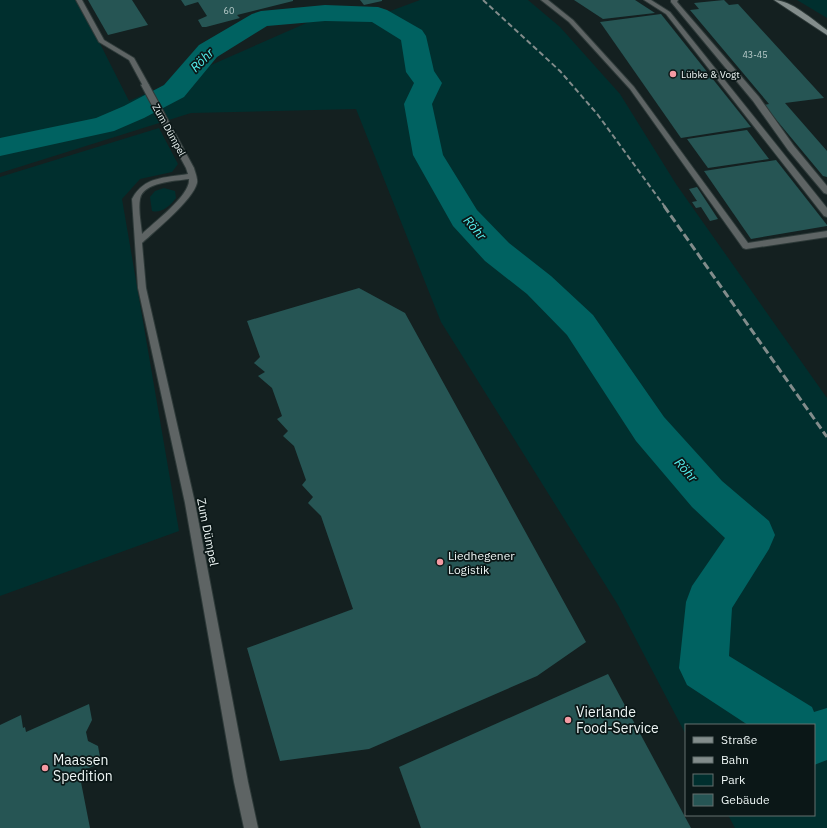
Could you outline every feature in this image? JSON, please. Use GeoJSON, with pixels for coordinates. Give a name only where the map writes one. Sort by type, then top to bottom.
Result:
{"type":"FeatureCollection","features":[{"type":"Feature","properties":{"kind":"main road"},"geometry":{"type":"LineString","coordinates":[[777,0],[799,12],[827,33]]}},
{"type":"Feature","properties":{"kind":"street","name":"Zum Dümpel"},"geometry":{"type":"LineString","coordinates":[[79,0],[101,41],[132,59],[159,113],[190,168],[192,176],[153,182],[140,191],[136,199],[142,288],[190,503],[241,782],[251,828]]}},
{"type":"Feature","properties":{"kind":"street"},"geometry":{"type":"LineString","coordinates":[[544,0],[571,21],[632,88],[746,246],[827,234]]}},
{"type":"Feature","properties":{"kind":"street"},"geometry":{"type":"LineString","coordinates":[[647,0],[668,13],[827,214]]}},
{"type":"Feature","properties":{"kind":"street"},"geometry":{"type":"LineString","coordinates":[[675,0],[673,1],[756,99],[790,148],[827,191]]}},
{"type":"Feature","properties":{"kind":"street"},"geometry":{"type":"LineString","coordinates":[[138,242],[186,197],[193,183],[192,176]]}},
{"type":"Feature","properties":{"kind":"green space"},"geometry":{"type":"Polygon","coordinates":[[[0,0],[78,0],[129,101],[327,14],[385,13],[420,0],[528,0],[560,27],[620,94],[676,184],[827,398],[827,828],[735,828],[729,816],[815,816],[815,724],[685,724],[685,733],[618,605],[441,322],[356,109],[191,113],[0,173],[0,0]]]}},
{"type":"Feature","properties":{"kind":"green space"},"geometry":{"type":"Polygon","coordinates":[[[797,0],[827,0],[827,18],[797,0]]]}},
{"type":"Feature","properties":{"kind":"green space"},"geometry":{"type":"Polygon","coordinates":[[[159,128],[178,164],[172,172],[140,179],[122,199],[179,531],[0,596],[0,177],[159,128]]]}},
{"type":"Feature","properties":{"kind":"green space"},"geometry":{"type":"Polygon","coordinates":[[[164,188],[175,191],[176,198],[169,206],[162,210],[155,212],[152,211],[150,197],[155,191],[164,188]]]}},
{"type":"Feature","properties":{"kind":"building"},"geometry":{"type":"Polygon","coordinates":[[[88,0],[132,0],[148,25],[108,35],[88,0]]]}},
{"type":"Feature","properties":{"kind":"building"},"geometry":{"type":"Polygon","coordinates":[[[181,0],[293,1],[237,15],[240,18],[202,27],[198,20],[207,16],[198,2],[185,6],[181,0]]]}},
{"type":"Feature","properties":{"kind":"building"},"geometry":{"type":"Polygon","coordinates":[[[360,0],[382,0],[382,1],[364,5],[360,0]]]}},
{"type":"Feature","properties":{"kind":"building"},"geometry":{"type":"Polygon","coordinates":[[[574,0],[635,0],[655,13],[603,19],[574,0]]]}},
{"type":"Feature","properties":{"kind":"building","name":"Lübke & Vogt"},"geometry":{"type":"Polygon","coordinates":[[[724,0],[729,5],[738,4],[824,98],[785,103],[827,151],[827,177],[823,176],[764,105],[769,104],[690,10],[699,9],[694,3],[724,0]]]}},
{"type":"Feature","properties":{"kind":"building","name":"Lübke & Vogt"},"geometry":{"type":"Polygon","coordinates":[[[661,14],[751,127],[681,138],[600,22],[661,14]]]}},
{"type":"Feature","properties":{"kind":"building"},"geometry":{"type":"Polygon","coordinates":[[[747,130],[769,159],[708,168],[687,139],[747,130]]]}},
{"type":"Feature","properties":{"kind":"building"},"geometry":{"type":"Polygon","coordinates":[[[776,160],[827,226],[751,239],[704,171],[776,160]]]}},
{"type":"Feature","properties":{"kind":"building"},"geometry":{"type":"Polygon","coordinates":[[[697,187],[718,219],[710,221],[701,207],[696,208],[692,202],[697,201],[689,189],[697,187]]]}},
{"type":"Feature","properties":{"kind":"building","name":"Liedhegener Logistik"},"geometry":{"type":"Polygon","coordinates":[[[359,288],[405,313],[586,642],[537,676],[369,749],[280,761],[247,648],[353,609],[321,516],[308,503],[313,497],[302,485],[306,480],[294,446],[283,436],[288,431],[277,419],[282,416],[272,388],[258,376],[265,372],[254,363],[260,357],[247,321],[359,288]]]}},
{"type":"Feature","properties":{"kind":"building","name":"Vierlande Food-Service"},"geometry":{"type":"Polygon","coordinates":[[[608,674],[691,828],[421,828],[399,767],[608,674]]]}},
{"type":"Feature","properties":{"kind":"building","name":"Maassen Spedition"},"geometry":{"type":"Polygon","coordinates":[[[89,704],[92,720],[86,732],[88,741],[98,746],[101,763],[79,772],[90,828],[0,828],[0,725],[21,715],[23,728],[25,727],[26,732],[89,704]]]}},
{"type":"Feature","properties":{"kind":"waterway","name":"Röhr"},"geometry":{"type":"LineString","coordinates":[[0,147],[104,125],[134,112],[174,91],[208,51],[261,19],[325,13],[378,15],[413,36],[420,72],[428,83],[418,104],[428,155],[465,218],[497,252],[539,285],[580,325],[650,429],[707,494],[753,535],[709,602],[704,668],[792,724]]}},
{"type":"Feature","properties":{"kind":"waterway","name":"Röhr"},"geometry":{"type":"LineString","coordinates":[[815,739],[827,734]]}},
{"type":"Feature","properties":{"kind":"railway"},"geometry":{"type":"LineString","coordinates":[[483,0],[560,71],[598,115],[665,207]]}},
{"type":"Feature","properties":{"kind":"railway"},"geometry":{"type":"LineString","coordinates":[[664,206],[827,437]]}},
{"type":"Feature","properties":{"kind":"place","name":"Lübke & Vogt"},"geometry":{"type":"Point","coordinates":[673,74]}},
{"type":"Feature","properties":{"kind":"place","name":"Liedhegener Logistik"},"geometry":{"type":"Point","coordinates":[440,562]}},
{"type":"Feature","properties":{"kind":"place","name":"Vierlande Food-Service"},"geometry":{"type":"Point","coordinates":[568,720]}},
{"type":"Feature","properties":{"kind":"place","name":"Maassen Spedition"},"geometry":{"type":"Point","coordinates":[45,768]}}]}
